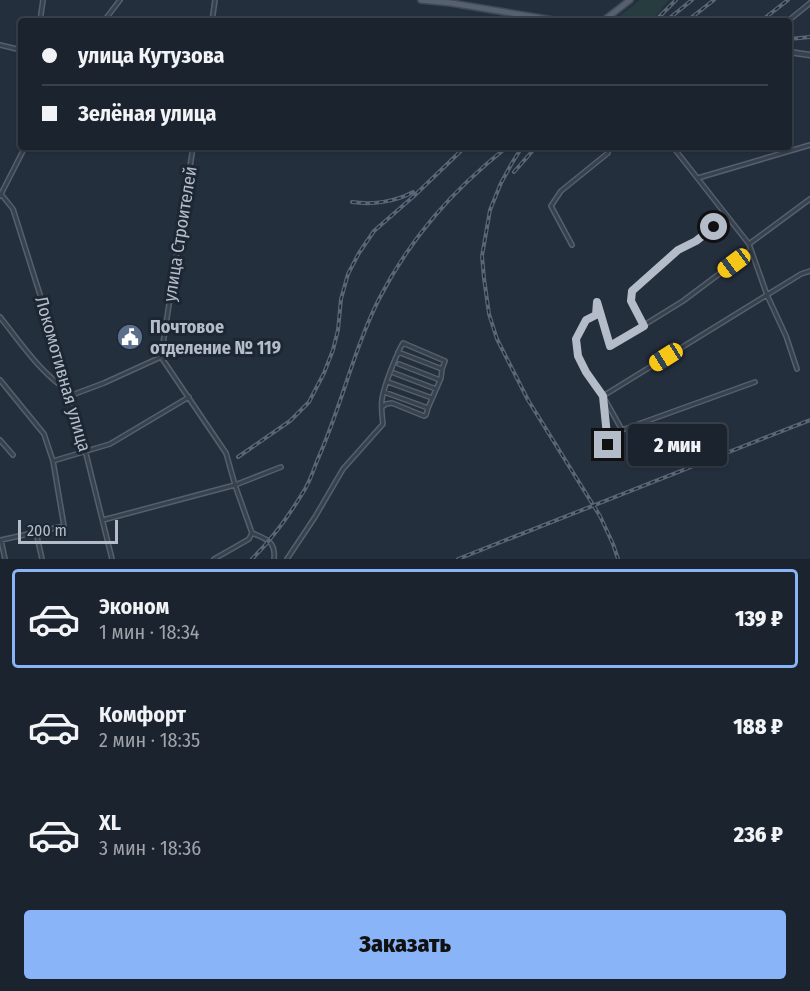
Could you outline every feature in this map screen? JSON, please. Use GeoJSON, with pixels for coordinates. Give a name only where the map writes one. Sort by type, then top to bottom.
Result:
{"type":"FeatureCollection","features":[{"type":"Feature","properties":{"kind":"main road"},"geometry":{"type":"LineString","coordinates":[[421,0],[541,18]]}},
{"type":"Feature","properties":{"kind":"main road"},"geometry":{"type":"LineString","coordinates":[[607,18],[630,0]]}},
{"type":"Feature","properties":{"kind":"street"},"geometry":{"type":"LineString","coordinates":[[40,18],[43,0]]}},
{"type":"Feature","properties":{"kind":"street"},"geometry":{"type":"LineString","coordinates":[[106,18],[120,0]]}},
{"type":"Feature","properties":{"kind":"street"},"geometry":{"type":"LineString","coordinates":[[212,18],[215,0]]}},
{"type":"Feature","properties":{"kind":"street"},"geometry":{"type":"LineString","coordinates":[[792,18],[810,3]]}},
{"type":"Feature","properties":{"kind":"street"},"geometry":{"type":"LineString","coordinates":[[0,45],[18,49]]}},
{"type":"Feature","properties":{"kind":"street"},"geometry":{"type":"LineString","coordinates":[[792,52],[810,55]]}},
{"type":"Feature","properties":{"kind":"street"},"geometry":{"type":"LineString","coordinates":[[698,178],[810,145]]}},
{"type":"Feature","properties":{"kind":"street"},"geometry":{"type":"LineString","coordinates":[[1,195],[24,150]]}},
{"type":"Feature","properties":{"kind":"street","name":"улица Строителей"},"geometry":{"type":"LineString","coordinates":[[161,357],[193,150]]}},
{"type":"Feature","properties":{"kind":"street"},"geometry":{"type":"LineString","coordinates":[[572,245],[551,206],[561,191],[608,153],[608,150]]}},
{"type":"Feature","properties":{"kind":"street"},"geometry":{"type":"LineString","coordinates":[[675,150],[749,244],[797,369]]}},
{"type":"Feature","properties":{"kind":"street","name":"Локомотивная улица"},"geometry":{"type":"LineString","coordinates":[[1,195],[14,209],[71,394],[112,559]]}},
{"type":"Feature","properties":{"kind":"street"},"geometry":{"type":"LineString","coordinates":[[749,244],[810,199]]}},
{"type":"Feature","properties":{"kind":"street"},"geometry":{"type":"LineString","coordinates":[[644,326],[631,301],[632,291],[678,250],[696,241],[728,218]]}},
{"type":"Feature","properties":{"kind":"street"},"geometry":{"type":"LineString","coordinates":[[751,250],[683,302],[610,346],[597,302],[596,315],[586,320],[576,339],[578,356],[586,372],[622,430],[755,382]]}},
{"type":"Feature","properties":{"kind":"street"},"geometry":{"type":"LineString","coordinates":[[603,396],[801,274],[810,271]]}},
{"type":"Feature","properties":{"kind":"street"},"geometry":{"type":"LineString","coordinates":[[0,317],[42,368],[57,384],[71,394],[104,383],[161,357],[226,453],[252,533],[269,541],[275,550],[274,559]]}},
{"type":"Feature","properties":{"kind":"street"},"geometry":{"type":"LineString","coordinates":[[287,559],[343,469],[383,424],[382,407],[382,400],[384,392],[403,344],[445,361],[426,415],[392,403],[382,407]]}},
{"type":"Feature","properties":{"kind":"street"},"geometry":{"type":"LineString","coordinates":[[398,352],[442,369]]}},
{"type":"Feature","properties":{"kind":"street"},"geometry":{"type":"LineString","coordinates":[[399,364],[440,380]]}},
{"type":"Feature","properties":{"kind":"street"},"geometry":{"type":"LineString","coordinates":[[394,373],[436,389]]}},
{"type":"Feature","properties":{"kind":"street"},"geometry":{"type":"LineString","coordinates":[[0,380],[44,434],[53,461],[64,526],[1,540],[5,559]]}},
{"type":"Feature","properties":{"kind":"street"},"geometry":{"type":"LineString","coordinates":[[388,382],[432,398]]}},
{"type":"Feature","properties":{"kind":"street"},"geometry":{"type":"LineString","coordinates":[[384,392],[428,408]]}},
{"type":"Feature","properties":{"kind":"street"},"geometry":{"type":"LineString","coordinates":[[603,396],[608,445]]}},
{"type":"Feature","properties":{"kind":"street"},"geometry":{"type":"LineString","coordinates":[[53,461],[110,444],[189,397]]}},
{"type":"Feature","properties":{"kind":"street"},"geometry":{"type":"LineString","coordinates":[[0,440],[13,455]]}},
{"type":"Feature","properties":{"kind":"street"},"geometry":{"type":"LineString","coordinates":[[103,520],[235,485],[281,467]]}},
{"type":"Feature","properties":{"kind":"street"},"geometry":{"type":"LineString","coordinates":[[36,532],[42,559]]}},
{"type":"Feature","properties":{"kind":"street"},"geometry":{"type":"LineString","coordinates":[[214,559],[249,539],[252,533]]}},
{"type":"Feature","properties":{"kind":"green space"},"geometry":{"type":"Polygon","coordinates":[[[640,0],[669,0],[654,18],[617,18],[640,0]]]}},
{"type":"Feature","properties":{"kind":"railway"},"geometry":{"type":"LineString","coordinates":[[658,18],[676,0]]}},
{"type":"Feature","properties":{"kind":"railway"},"geometry":{"type":"LineString","coordinates":[[670,18],[692,0]]}},
{"type":"Feature","properties":{"kind":"railway"},"geometry":{"type":"LineString","coordinates":[[691,18],[714,0]]}},
{"type":"Feature","properties":{"kind":"railway"},"geometry":{"type":"LineString","coordinates":[[765,18],[788,0]]}},
{"type":"Feature","properties":{"kind":"railway"},"geometry":{"type":"LineString","coordinates":[[792,39],[810,37]]}},
{"type":"Feature","properties":{"kind":"railway"},"geometry":{"type":"LineString","coordinates":[[238,457],[290,421],[309,402],[333,350],[338,330],[341,299],[348,274],[359,253],[374,231],[462,150]]}},
{"type":"Feature","properties":{"kind":"railway"},"geometry":{"type":"LineString","coordinates":[[252,559],[285,520],[309,482],[362,339],[391,276],[419,235],[451,198],[503,150]]}},
{"type":"Feature","properties":{"kind":"railway"},"geometry":{"type":"LineString","coordinates":[[520,150],[501,183],[490,210],[482,256],[489,314],[497,339],[528,400],[600,516],[618,559]]}},
{"type":"Feature","properties":{"kind":"railway"},"geometry":{"type":"LineString","coordinates":[[514,172],[533,150]]}},
{"type":"Feature","properties":{"kind":"railway"},"geometry":{"type":"LineString","coordinates":[[352,202],[383,202],[413,192]]}},
{"type":"Feature","properties":{"kind":"railway"},"geometry":{"type":"LineString","coordinates":[[458,559],[810,420]]}},
{"type":"Feature","properties":{"kind":"place","name":"Почтовое отделение № 119"},"geometry":{"type":"Point","coordinates":[130,337]}},
{"type":"Feature","properties":{"kind":"route"},"geometry":{"type":"LineString","coordinates":[[608,445],[603,396],[578,356],[576,339],[586,320],[596,315],[597,302],[610,346],[644,326],[631,301],[632,291],[678,250],[696,241],[714,227]]}}]}
